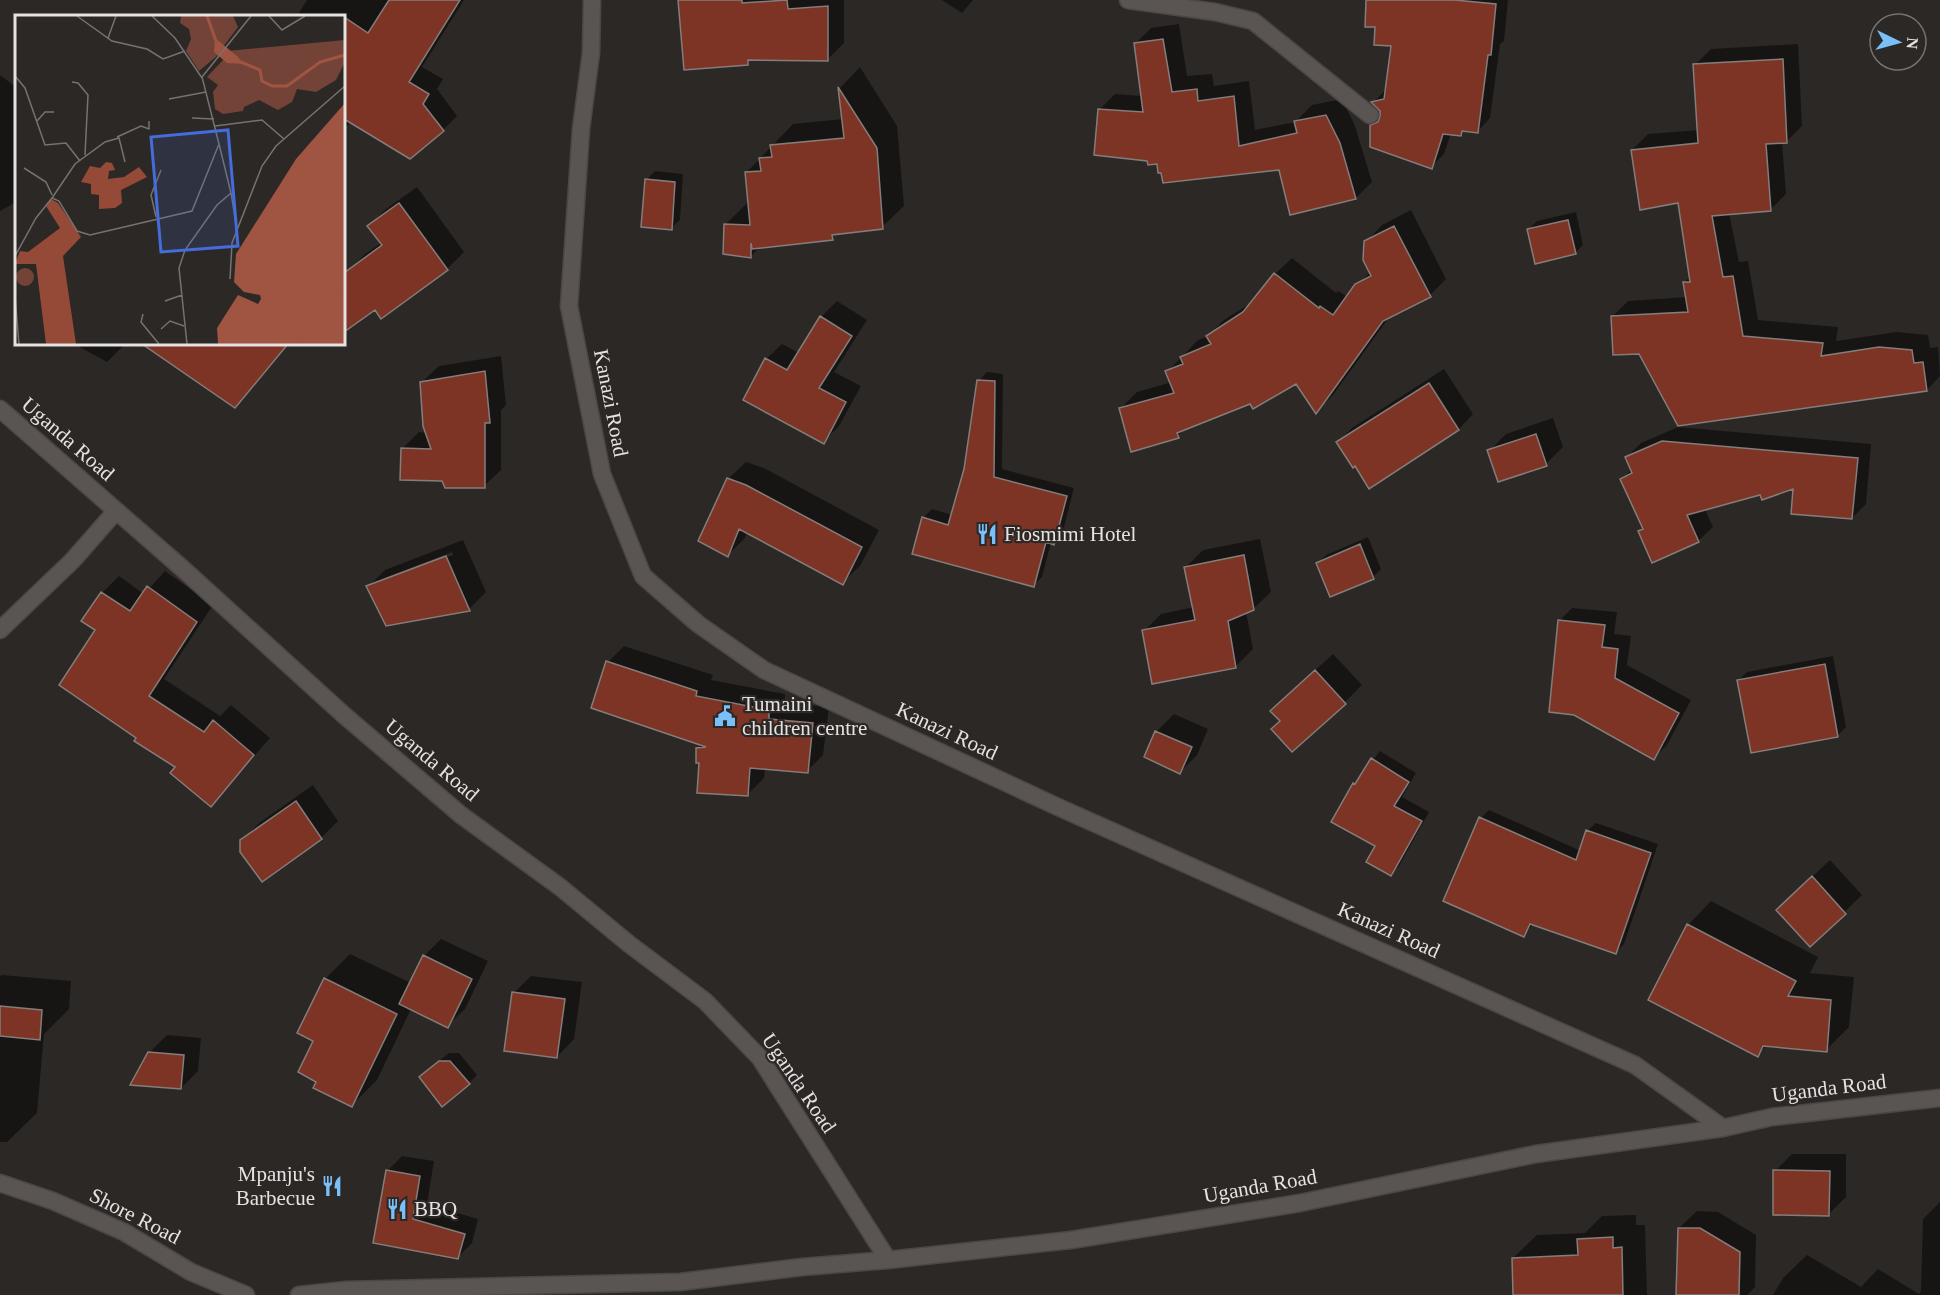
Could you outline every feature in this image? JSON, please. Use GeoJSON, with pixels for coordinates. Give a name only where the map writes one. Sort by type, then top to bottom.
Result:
{"type":"FeatureCollection","features":[{"type":"Feature","properties":{"kind":"street","name":"Kanazi Road"},"geometry":{"type":"LineString","coordinates":[[592,0],[591,53],[581,129],[569,306],[602,474],[643,576],[698,624],[764,670],[1058,807],[1635,1065],[1723,1128]]}},
{"type":"Feature","properties":{"kind":"street"},"geometry":{"type":"LineString","coordinates":[[1128,0],[1215,12],[1253,21],[1370,115]]}},
{"type":"Feature","properties":{"kind":"street","name":"Uganda Road"},"geometry":{"type":"LineString","coordinates":[[0,410],[183,568],[345,716],[461,815],[560,887],[629,944],[705,1001],[760,1058],[888,1260],[996,1249],[1105,1234],[1300,1203],[1536,1154],[1723,1128],[1772,1116],[1940,1098]]}},
{"type":"Feature","properties":{"kind":"street"},"geometry":{"type":"LineString","coordinates":[[0,630],[73,560],[116,511]]}},
{"type":"Feature","properties":{"kind":"street","name":"Shore Road"},"geometry":{"type":"LineString","coordinates":[[0,1183],[53,1201],[124,1232],[191,1272],[246,1295]]}},
{"type":"Feature","properties":{"kind":"street"},"geometry":{"type":"LineString","coordinates":[[299,1295],[346,1290],[677,1288],[802,1268],[888,1260]]}},
{"type":"Feature","properties":{"kind":"building"},"geometry":{"type":"Polygon","coordinates":[[[389,0],[460,0],[409,82],[429,94],[423,104],[444,131],[410,159],[345,120],[345,18],[368,33],[389,0]]]}},
{"type":"Feature","properties":{"kind":"building"},"geometry":{"type":"Polygon","coordinates":[[[678,0],[742,0],[742,3],[787,0],[788,9],[828,6],[828,61],[748,60],[748,65],[684,70],[678,0]]]}},
{"type":"Feature","properties":{"kind":"building"},"geometry":{"type":"Polygon","coordinates":[[[1366,0],[1455,0],[1496,4],[1491,55],[1488,55],[1478,133],[1462,131],[1461,136],[1443,134],[1432,169],[1370,147],[1370,125],[1378,122],[1380,116],[1380,111],[1371,102],[1384,99],[1391,46],[1374,45],[1375,27],[1365,27],[1366,0]]]}},
{"type":"Feature","properties":{"kind":"building"},"geometry":{"type":"Polygon","coordinates":[[[1163,39],[1172,92],[1197,89],[1198,101],[1234,96],[1239,146],[1297,133],[1294,121],[1326,115],[1340,143],[1356,199],[1290,215],[1279,170],[1163,183],[1157,164],[1148,165],[1147,161],[1094,155],[1098,109],[1143,112],[1134,43],[1163,39]]]}},
{"type":"Feature","properties":{"kind":"building"},"geometry":{"type":"Polygon","coordinates":[[[1783,59],[1787,143],[1766,144],[1771,211],[1712,216],[1723,277],[1733,276],[1743,336],[1823,343],[1821,356],[1879,347],[1912,350],[1914,363],[1923,362],[1927,391],[1678,426],[1639,354],[1613,355],[1611,316],[1688,312],[1683,282],[1690,282],[1678,203],[1640,210],[1631,150],[1698,143],[1693,64],[1783,59]]]}},
{"type":"Feature","properties":{"kind":"building"},"geometry":{"type":"Polygon","coordinates":[[[838,87],[877,148],[883,229],[832,235],[833,240],[752,249],[751,243],[751,258],[723,254],[724,224],[750,225],[745,172],[761,171],[759,158],[772,157],[770,145],[844,138],[838,87]]]}},
{"type":"Feature","properties":{"kind":"building"},"geometry":{"type":"Polygon","coordinates":[[[645,179],[675,182],[672,230],[641,227],[645,179]]]}},
{"type":"Feature","properties":{"kind":"building"},"geometry":{"type":"Polygon","coordinates":[[[399,203],[448,270],[381,319],[375,310],[345,331],[345,272],[382,245],[367,226],[399,203]]]}},
{"type":"Feature","properties":{"kind":"building"},"geometry":{"type":"Polygon","coordinates":[[[1568,220],[1576,254],[1535,264],[1527,229],[1568,220]]]}},
{"type":"Feature","properties":{"kind":"building"},"geometry":{"type":"Polygon","coordinates":[[[1394,226],[1431,297],[1383,321],[1316,414],[1296,384],[1253,409],[1250,404],[1177,433],[1179,438],[1131,452],[1119,408],[1174,393],[1165,371],[1183,364],[1180,357],[1211,344],[1206,336],[1243,312],[1274,273],[1319,308],[1320,306],[1333,315],[1355,284],[1371,276],[1363,260],[1364,241],[1394,226]]]}},
{"type":"Feature","properties":{"kind":"building"},"geometry":{"type":"Polygon","coordinates":[[[820,316],[852,336],[819,388],[846,402],[824,444],[743,400],[765,358],[787,370],[820,316]]]}},
{"type":"Feature","properties":{"kind":"building"},"geometry":{"type":"Polygon","coordinates":[[[143,345],[287,345],[235,408],[143,345]]]}},
{"type":"Feature","properties":{"kind":"building"},"geometry":{"type":"Polygon","coordinates":[[[485,371],[490,423],[485,423],[485,488],[445,488],[442,481],[400,480],[401,448],[431,449],[423,426],[420,382],[485,371]]]}},
{"type":"Feature","properties":{"kind":"building","name":"Fiosmimi Hotel"},"geometry":{"type":"Polygon","coordinates":[[[977,380],[995,381],[994,477],[1067,496],[1054,545],[1046,542],[1034,587],[912,554],[922,517],[948,525],[964,469],[977,380]]]}},
{"type":"Feature","properties":{"kind":"building"},"geometry":{"type":"Polygon","coordinates":[[[1429,383],[1459,430],[1369,489],[1336,442],[1429,383]]]}},
{"type":"Feature","properties":{"kind":"building"},"geometry":{"type":"Polygon","coordinates":[[[1536,434],[1547,466],[1498,482],[1487,450],[1536,434]]]}},
{"type":"Feature","properties":{"kind":"building"},"geometry":{"type":"Polygon","coordinates":[[[1662,441],[1858,458],[1852,519],[1791,514],[1793,489],[1762,500],[1760,495],[1687,515],[1699,542],[1652,563],[1638,531],[1643,529],[1620,479],[1632,473],[1625,457],[1662,441]]]}},
{"type":"Feature","properties":{"kind":"building"},"geometry":{"type":"Polygon","coordinates":[[[727,478],[746,485],[862,547],[843,585],[739,529],[728,557],[698,541],[727,478]]]}},
{"type":"Feature","properties":{"kind":"building"},"geometry":{"type":"Polygon","coordinates":[[[1360,544],[1374,579],[1330,597],[1316,563],[1360,544]]]}},
{"type":"Feature","properties":{"kind":"building"},"geometry":{"type":"Polygon","coordinates":[[[1244,555],[1254,610],[1228,621],[1236,668],[1152,684],[1142,630],[1195,620],[1184,567],[1244,555]]]}},
{"type":"Feature","properties":{"kind":"building"},"geometry":{"type":"Polygon","coordinates":[[[446,556],[470,611],[386,626],[366,586],[446,556]]]}},
{"type":"Feature","properties":{"kind":"building"},"geometry":{"type":"Polygon","coordinates":[[[147,586],[197,622],[149,696],[204,732],[213,720],[254,755],[211,807],[170,773],[175,767],[134,741],[136,738],[59,685],[95,630],[81,621],[101,592],[130,611],[147,586]]]}},
{"type":"Feature","properties":{"kind":"building"},"geometry":{"type":"Polygon","coordinates":[[[1558,620],[1605,625],[1602,647],[1618,649],[1615,678],[1679,713],[1654,760],[1574,715],[1549,712],[1558,620]]]}},
{"type":"Feature","properties":{"kind":"building"},"geometry":{"type":"Polygon","coordinates":[[[606,661],[697,691],[696,696],[769,710],[769,719],[813,723],[808,773],[750,768],[748,796],[697,793],[699,763],[696,763],[696,748],[706,747],[591,708],[606,661]]]}},
{"type":"Feature","properties":{"kind":"building"},"geometry":{"type":"Polygon","coordinates":[[[1825,664],[1838,737],[1751,753],[1737,680],[1825,664]]]}},
{"type":"Feature","properties":{"kind":"building"},"geometry":{"type":"Polygon","coordinates":[[[1315,670],[1346,704],[1292,752],[1271,729],[1280,721],[1270,711],[1315,670]]]}},
{"type":"Feature","properties":{"kind":"building"},"geometry":{"type":"Polygon","coordinates":[[[1155,731],[1192,747],[1180,774],[1144,757],[1155,731]]]}},
{"type":"Feature","properties":{"kind":"building"},"geometry":{"type":"Polygon","coordinates":[[[1371,758],[1409,782],[1394,806],[1422,821],[1391,876],[1366,862],[1375,846],[1331,822],[1353,783],[1355,784],[1371,758]]]}},
{"type":"Feature","properties":{"kind":"building"},"geometry":{"type":"Polygon","coordinates":[[[296,801],[322,839],[262,882],[240,852],[240,840],[296,801]]]}},
{"type":"Feature","properties":{"kind":"building"},"geometry":{"type":"Polygon","coordinates":[[[1479,817],[1576,860],[1586,830],[1651,853],[1616,954],[1530,924],[1524,937],[1443,901],[1479,817]]]}},
{"type":"Feature","properties":{"kind":"building"},"geometry":{"type":"Polygon","coordinates":[[[1812,876],[1846,914],[1810,947],[1776,910],[1812,876]]]}},
{"type":"Feature","properties":{"kind":"building"},"geometry":{"type":"Polygon","coordinates":[[[1687,924],[1796,981],[1788,996],[1831,1000],[1827,1052],[1763,1046],[1758,1057],[1648,1000],[1687,924]]]}},
{"type":"Feature","properties":{"kind":"building"},"geometry":{"type":"Polygon","coordinates":[[[423,955],[472,979],[448,1028],[399,1004],[423,955]]]}},
{"type":"Feature","properties":{"kind":"building"},"geometry":{"type":"Polygon","coordinates":[[[324,978],[397,1014],[352,1107],[313,1088],[316,1082],[298,1072],[313,1041],[297,1033],[324,978]]]}},
{"type":"Feature","properties":{"kind":"building"},"geometry":{"type":"Polygon","coordinates":[[[512,992],[565,999],[557,1058],[504,1051],[512,992]]]}},
{"type":"Feature","properties":{"kind":"building"},"geometry":{"type":"Polygon","coordinates":[[[0,1006],[42,1010],[40,1040],[0,1036],[0,1006]]]}},
{"type":"Feature","properties":{"kind":"building"},"geometry":{"type":"Polygon","coordinates":[[[148,1052],[184,1055],[181,1089],[130,1085],[148,1052]]]}},
{"type":"Feature","properties":{"kind":"building"},"geometry":{"type":"Polygon","coordinates":[[[439,1061],[450,1061],[470,1084],[442,1107],[419,1077],[439,1061]]]}},
{"type":"Feature","properties":{"kind":"building","name":"BBQ"},"geometry":{"type":"Polygon","coordinates":[[[386,1170],[420,1176],[413,1219],[465,1234],[458,1259],[373,1243],[386,1170]]]}},
{"type":"Feature","properties":{"kind":"building"},"geometry":{"type":"Polygon","coordinates":[[[1773,1170],[1830,1171],[1829,1216],[1773,1215],[1773,1170]]]}},
{"type":"Feature","properties":{"kind":"building"},"geometry":{"type":"Polygon","coordinates":[[[1678,1228],[1700,1228],[1740,1252],[1739,1295],[1676,1295],[1678,1228]]]}},
{"type":"Feature","properties":{"kind":"building"},"geometry":{"type":"Polygon","coordinates":[[[1613,1237],[1613,1248],[1622,1247],[1623,1295],[1513,1295],[1512,1258],[1578,1255],[1577,1239],[1613,1237]]]}},
{"type":"Feature","properties":{"kind":"place","name":"Fiosmimi Hotel"},"geometry":{"type":"Point","coordinates":[987,534]}},
{"type":"Feature","properties":{"kind":"place","name":"Tumaini children centre"},"geometry":{"type":"Point","coordinates":[725,716]}},
{"type":"Feature","properties":{"kind":"place","name":"Mpanju's Barbecue"},"geometry":{"type":"Point","coordinates":[332,1186]}},
{"type":"Feature","properties":{"kind":"place","name":"BBQ"},"geometry":{"type":"Point","coordinates":[397,1209]}}]}
